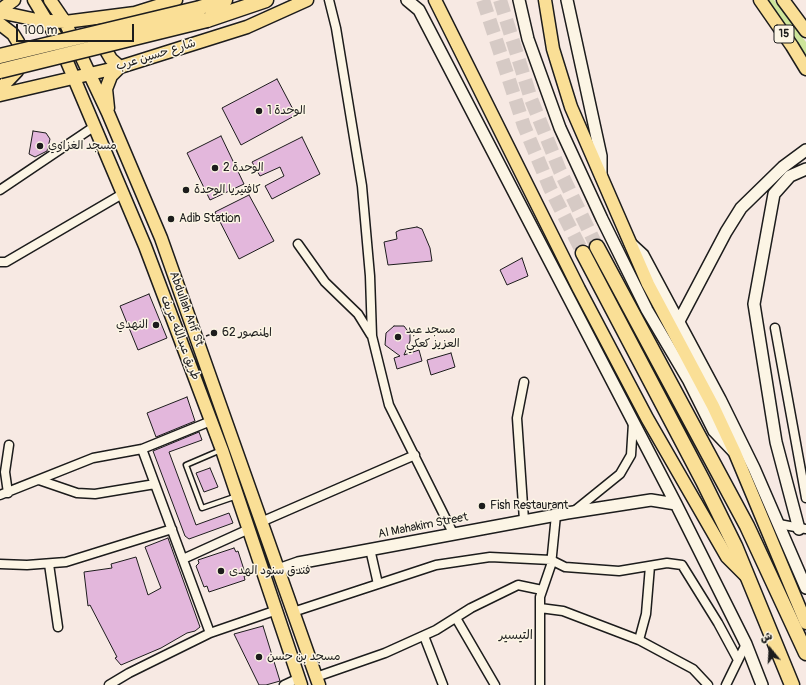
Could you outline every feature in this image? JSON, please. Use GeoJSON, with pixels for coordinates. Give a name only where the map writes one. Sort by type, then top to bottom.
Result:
{"type":"FeatureCollection","features":[{"type":"Feature","properties":{"kind":"highway"},"geometry":{"type":"LineString","coordinates":[[0,56],[200,8],[225,0]]}},
{"type":"Feature","properties":{"kind":"highway"},"geometry":{"type":"LineString","coordinates":[[0,71],[207,20],[266,0]]}},
{"type":"Feature","properties":{"kind":"highway"},"geometry":{"type":"LineString","coordinates":[[597,248],[747,526],[806,653]]}},
{"type":"Feature","properties":{"kind":"highway"},"geometry":{"type":"LineString","coordinates":[[583,253],[703,481],[735,546],[792,685]]}},
{"type":"Feature","properties":{"kind":"main road"},"geometry":{"type":"LineString","coordinates":[[0,11],[14,0]]}},
{"type":"Feature","properties":{"kind":"main road","name":"طريق عبدالله عريف"},"geometry":{"type":"LineString","coordinates":[[34,0],[47,20],[124,193],[222,450],[300,682]]}},
{"type":"Feature","properties":{"kind":"main road"},"geometry":{"type":"LineString","coordinates":[[50,0],[65,22]]}},
{"type":"Feature","properties":{"kind":"main road"},"geometry":{"type":"LineString","coordinates":[[55,0],[64,9],[77,16],[93,20]]}},
{"type":"Feature","properties":{"kind":"main road"},"geometry":{"type":"LineString","coordinates":[[108,113],[106,89],[111,76],[120,66],[110,59],[104,47],[104,34],[108,28],[119,20],[135,13],[176,0]]}},
{"type":"Feature","properties":{"kind":"main road","name":"شارع حسين عرب"},"geometry":{"type":"LineString","coordinates":[[0,95],[120,66],[247,27],[308,0]]}},
{"type":"Feature","properties":{"kind":"main road"},"geometry":{"type":"LineString","coordinates":[[436,0],[579,289],[647,418],[727,557],[748,577]]}},
{"type":"Feature","properties":{"kind":"main road"},"geometry":{"type":"LineString","coordinates":[[545,0],[553,49],[571,107],[601,179],[628,241],[665,317],[713,406],[735,453],[806,623]]}},
{"type":"Feature","properties":{"kind":"main road","name":"15"},"geometry":{"type":"LineString","coordinates":[[760,0],[806,68]]}},
{"type":"Feature","properties":{"kind":"main road","name":"15"},"geometry":{"type":"LineString","coordinates":[[783,0],[806,31]]}},
{"type":"Feature","properties":{"kind":"main road"},"geometry":{"type":"LineString","coordinates":[[0,11],[65,22],[93,20],[135,13]]}},
{"type":"Feature","properties":{"kind":"main road","name":"Abdullah Arif St"},"geometry":{"type":"LineString","coordinates":[[65,22],[78,53],[108,113],[161,238],[317,681]]}},
{"type":"Feature","properties":{"kind":"main road"},"geometry":{"type":"LineString","coordinates":[[0,24],[13,34],[18,42],[22,58],[17,71],[0,89]]}},
{"type":"Feature","properties":{"kind":"main road"},"geometry":{"type":"LineString","coordinates":[[277,610],[292,609]]}},
{"type":"Feature","properties":{"kind":"street"},"geometry":{"type":"LineString","coordinates":[[329,0],[336,28],[362,186],[370,276],[372,336],[389,405],[453,533]]}},
{"type":"Feature","properties":{"kind":"street"},"geometry":{"type":"LineString","coordinates":[[407,0],[418,5],[676,504],[746,644],[762,685]]}},
{"type":"Feature","properties":{"kind":"street"},"geometry":{"type":"LineString","coordinates":[[519,0],[528,38],[560,128],[602,219],[647,310],[689,381],[714,431],[735,453]]}},
{"type":"Feature","properties":{"kind":"street"},"geometry":{"type":"LineString","coordinates":[[568,0],[601,156],[601,179]]}},
{"type":"Feature","properties":{"kind":"street"},"geometry":{"type":"LineString","coordinates":[[0,190],[95,126]]}},
{"type":"Feature","properties":{"kind":"street"},"geometry":{"type":"LineString","coordinates":[[678,323],[726,232],[741,208],[786,172],[806,150]]}},
{"type":"Feature","properties":{"kind":"street"},"geometry":{"type":"LineString","coordinates":[[786,172],[806,169]]}},
{"type":"Feature","properties":{"kind":"street"},"geometry":{"type":"LineString","coordinates":[[779,524],[803,529],[776,442],[754,304],[774,194],[786,172]]}},
{"type":"Feature","properties":{"kind":"street"},"geometry":{"type":"LineString","coordinates":[[0,262],[6,262],[124,193]]}},
{"type":"Feature","properties":{"kind":"street"},"geometry":{"type":"LineString","coordinates":[[628,241],[643,255],[678,323],[720,399],[805,582]]}},
{"type":"Feature","properties":{"kind":"street"},"geometry":{"type":"LineString","coordinates":[[298,244],[325,282],[358,314],[372,336]]}},
{"type":"Feature","properties":{"kind":"street"},"geometry":{"type":"LineString","coordinates":[[775,328],[806,498]]}},
{"type":"Feature","properties":{"kind":"street"},"geometry":{"type":"LineString","coordinates":[[524,382],[517,418],[524,520]]}},
{"type":"Feature","properties":{"kind":"street"},"geometry":{"type":"LineString","coordinates":[[9,445],[5,472],[4,494],[93,458],[142,449],[211,421]]}},
{"type":"Feature","properties":{"kind":"street"},"geometry":{"type":"LineString","coordinates":[[573,512],[620,474],[631,455],[633,422]]}},
{"type":"Feature","properties":{"kind":"street"},"geometry":{"type":"LineString","coordinates":[[142,449],[210,633]]}},
{"type":"Feature","properties":{"kind":"street"},"geometry":{"type":"LineString","coordinates":[[261,522],[415,455]]}},
{"type":"Feature","properties":{"kind":"street"},"geometry":{"type":"LineString","coordinates":[[39,480],[77,493],[95,494],[155,484]]}},
{"type":"Feature","properties":{"kind":"street","name":"Al Mahakim Street"},"geometry":{"type":"LineString","coordinates":[[278,570],[298,563],[524,520],[651,500],[676,504]]}},
{"type":"Feature","properties":{"kind":"street"},"geometry":{"type":"LineString","coordinates":[[540,685],[540,597],[551,560],[556,515]]}},
{"type":"Feature","properties":{"kind":"street"},"geometry":{"type":"LineString","coordinates":[[0,564],[49,564],[66,562],[172,529]]}},
{"type":"Feature","properties":{"kind":"street"},"geometry":{"type":"LineString","coordinates":[[183,559],[249,529]]}},
{"type":"Feature","properties":{"kind":"street"},"geometry":{"type":"LineString","coordinates":[[370,549],[378,584]]}},
{"type":"Feature","properties":{"kind":"street"},"geometry":{"type":"LineString","coordinates":[[292,609],[378,584],[436,565],[490,558],[551,560],[565,567],[619,571],[667,563],[682,565],[718,623],[738,660]]}},
{"type":"Feature","properties":{"kind":"street"},"geometry":{"type":"LineString","coordinates":[[49,564],[58,627]]}},
{"type":"Feature","properties":{"kind":"street"},"geometry":{"type":"LineString","coordinates":[[639,640],[646,614],[650,566]]}},
{"type":"Feature","properties":{"kind":"street"},"geometry":{"type":"LineString","coordinates":[[317,681],[424,636],[471,608],[518,585],[542,590]]}},
{"type":"Feature","properties":{"kind":"street"},"geometry":{"type":"LineString","coordinates":[[540,608],[563,611],[639,640],[693,669],[708,685]]}},
{"type":"Feature","properties":{"kind":"street"},"geometry":{"type":"LineString","coordinates":[[109,685],[129,672],[210,633],[277,610]]}},
{"type":"Feature","properties":{"kind":"street"},"geometry":{"type":"LineString","coordinates":[[456,618],[495,685]]}},
{"type":"Feature","properties":{"kind":"street"},"geometry":{"type":"LineString","coordinates":[[424,636],[443,685]]}},
{"type":"Feature","properties":{"kind":"street"},"geometry":{"type":"LineString","coordinates":[[726,685],[746,644]]}},
{"type":"Feature","properties":{"kind":"street"},"geometry":{"type":"LineString","coordinates":[[284,685],[300,682]]}},
{"type":"Feature","properties":{"kind":"lane"},"geometry":{"type":"LineString","coordinates":[[222,450],[186,465],[202,508],[238,496]]}},
{"type":"Feature","properties":{"kind":"green space"},"geometry":{"type":"Polygon","coordinates":[[[765,0],[774,0],[806,42],[806,57],[765,0]]]}},
{"type":"Feature","properties":{"kind":"building","name":"الوحدة 1"},"geometry":{"type":"Polygon","coordinates":[[[277,79],[296,115],[241,145],[222,108],[277,79]]]}},
{"type":"Feature","properties":{"kind":"building","name":"مسجد الغزاوي"},"geometry":{"type":"Polygon","coordinates":[[[33,131],[46,133],[50,139],[47,151],[35,157],[29,154],[33,131]]]}},
{"type":"Feature","properties":{"kind":"building","name":"الوحدة 2"},"geometry":{"type":"Polygon","coordinates":[[[221,136],[244,184],[210,200],[187,153],[221,136]]]}},
{"type":"Feature","properties":{"kind":"building"},"geometry":{"type":"Polygon","coordinates":[[[302,137],[320,174],[272,199],[265,186],[284,176],[280,167],[260,176],[252,162],[302,137]]]}},
{"type":"Feature","properties":{"kind":"building"},"geometry":{"type":"Polygon","coordinates":[[[249,195],[274,241],[239,259],[215,212],[249,195]]]}},
{"type":"Feature","properties":{"kind":"building"},"geometry":{"type":"Polygon","coordinates":[[[417,227],[422,229],[430,248],[432,261],[388,265],[384,242],[397,239],[396,232],[400,230],[417,227]]]}},
{"type":"Feature","properties":{"kind":"building"},"geometry":{"type":"Polygon","coordinates":[[[522,258],[528,276],[507,285],[500,270],[522,258]]]}},
{"type":"Feature","properties":{"kind":"building"},"geometry":{"type":"Polygon","coordinates":[[[149,294],[167,338],[138,350],[120,306],[149,294]]]}},
{"type":"Feature","properties":{"kind":"building"},"geometry":{"type":"Polygon","coordinates":[[[394,326],[404,326],[410,334],[410,341],[404,355],[419,350],[422,361],[397,369],[394,358],[400,356],[385,345],[386,333],[394,326]]]}},
{"type":"Feature","properties":{"kind":"building"},"geometry":{"type":"Polygon","coordinates":[[[451,353],[455,367],[431,375],[427,360],[451,353]]]}},
{"type":"Feature","properties":{"kind":"building"},"geometry":{"type":"Polygon","coordinates":[[[187,397],[195,421],[156,437],[147,413],[187,397]]]}},
{"type":"Feature","properties":{"kind":"building"},"geometry":{"type":"Polygon","coordinates":[[[199,432],[202,440],[169,452],[196,525],[229,513],[233,523],[189,539],[185,536],[153,451],[199,432]]]}},
{"type":"Feature","properties":{"kind":"building"},"geometry":{"type":"Polygon","coordinates":[[[210,468],[218,487],[204,492],[196,473],[210,468]]]}},
{"type":"Feature","properties":{"kind":"building"},"geometry":{"type":"Polygon","coordinates":[[[168,538],[200,627],[161,648],[121,665],[115,658],[117,657],[90,605],[88,606],[84,572],[112,568],[111,564],[136,557],[148,595],[161,588],[145,547],[168,538]]]}},
{"type":"Feature","properties":{"kind":"building","name":"فندق سنود الهدى"},"geometry":{"type":"Polygon","coordinates":[[[234,548],[236,552],[238,551],[246,576],[244,576],[245,580],[209,592],[207,586],[204,587],[196,566],[199,563],[198,560],[234,548]]]}},
{"type":"Feature","properties":{"kind":"building","name":"مسجد بن حسن"},"geometry":{"type":"Polygon","coordinates":[[[263,626],[280,681],[266,685],[259,685],[234,634],[263,626]]]}},
{"type":"Feature","properties":{"kind":"tunnel"},"geometry":{"type":"LineString","coordinates":[[483,0],[524,126],[550,188],[583,253]]}},
{"type":"Feature","properties":{"kind":"tunnel"},"geometry":{"type":"LineString","coordinates":[[500,0],[531,99],[560,171],[597,247]]}},
{"type":"Feature","properties":{"kind":"place","name":"الوحدة 1"},"geometry":{"type":"Point","coordinates":[259,111]}},
{"type":"Feature","properties":{"kind":"place","name":"مسجد الغزاوي"},"geometry":{"type":"Point","coordinates":[40,146]}},
{"type":"Feature","properties":{"kind":"place","name":"الوحدة 2"},"geometry":{"type":"Point","coordinates":[215,168]}},
{"type":"Feature","properties":{"kind":"place","name":"كافتيريا الوحدة"},"geometry":{"type":"Point","coordinates":[186,190]}},
{"type":"Feature","properties":{"kind":"place","name":"Adib Station"},"geometry":{"type":"Point","coordinates":[171,219]}},
{"type":"Feature","properties":{"kind":"place","name":"النهدي"},"geometry":{"type":"Point","coordinates":[156,325]}},
{"type":"Feature","properties":{"kind":"place","name":"المنصور 62"},"geometry":{"type":"Point","coordinates":[214,333]}},
{"type":"Feature","properties":{"kind":"place","name":"مسجد عبد العزيز كعكي"},"geometry":{"type":"Point","coordinates":[398,337]}},
{"type":"Feature","properties":{"kind":"place","name":"Fish Restaurant"},"geometry":{"type":"Point","coordinates":[482,506]}},
{"type":"Feature","properties":{"kind":"place","name":"فندق سنود الهدى"},"geometry":{"type":"Point","coordinates":[221,571]}},
{"type":"Feature","properties":{"kind":"place","name":"مسجد بن حسن"},"geometry":{"type":"Point","coordinates":[259,657]}},
{"type":"Feature","properties":{"kind":"district","name":"التيسير"},"geometry":{"type":"Point","coordinates":[516,636]}}]}
